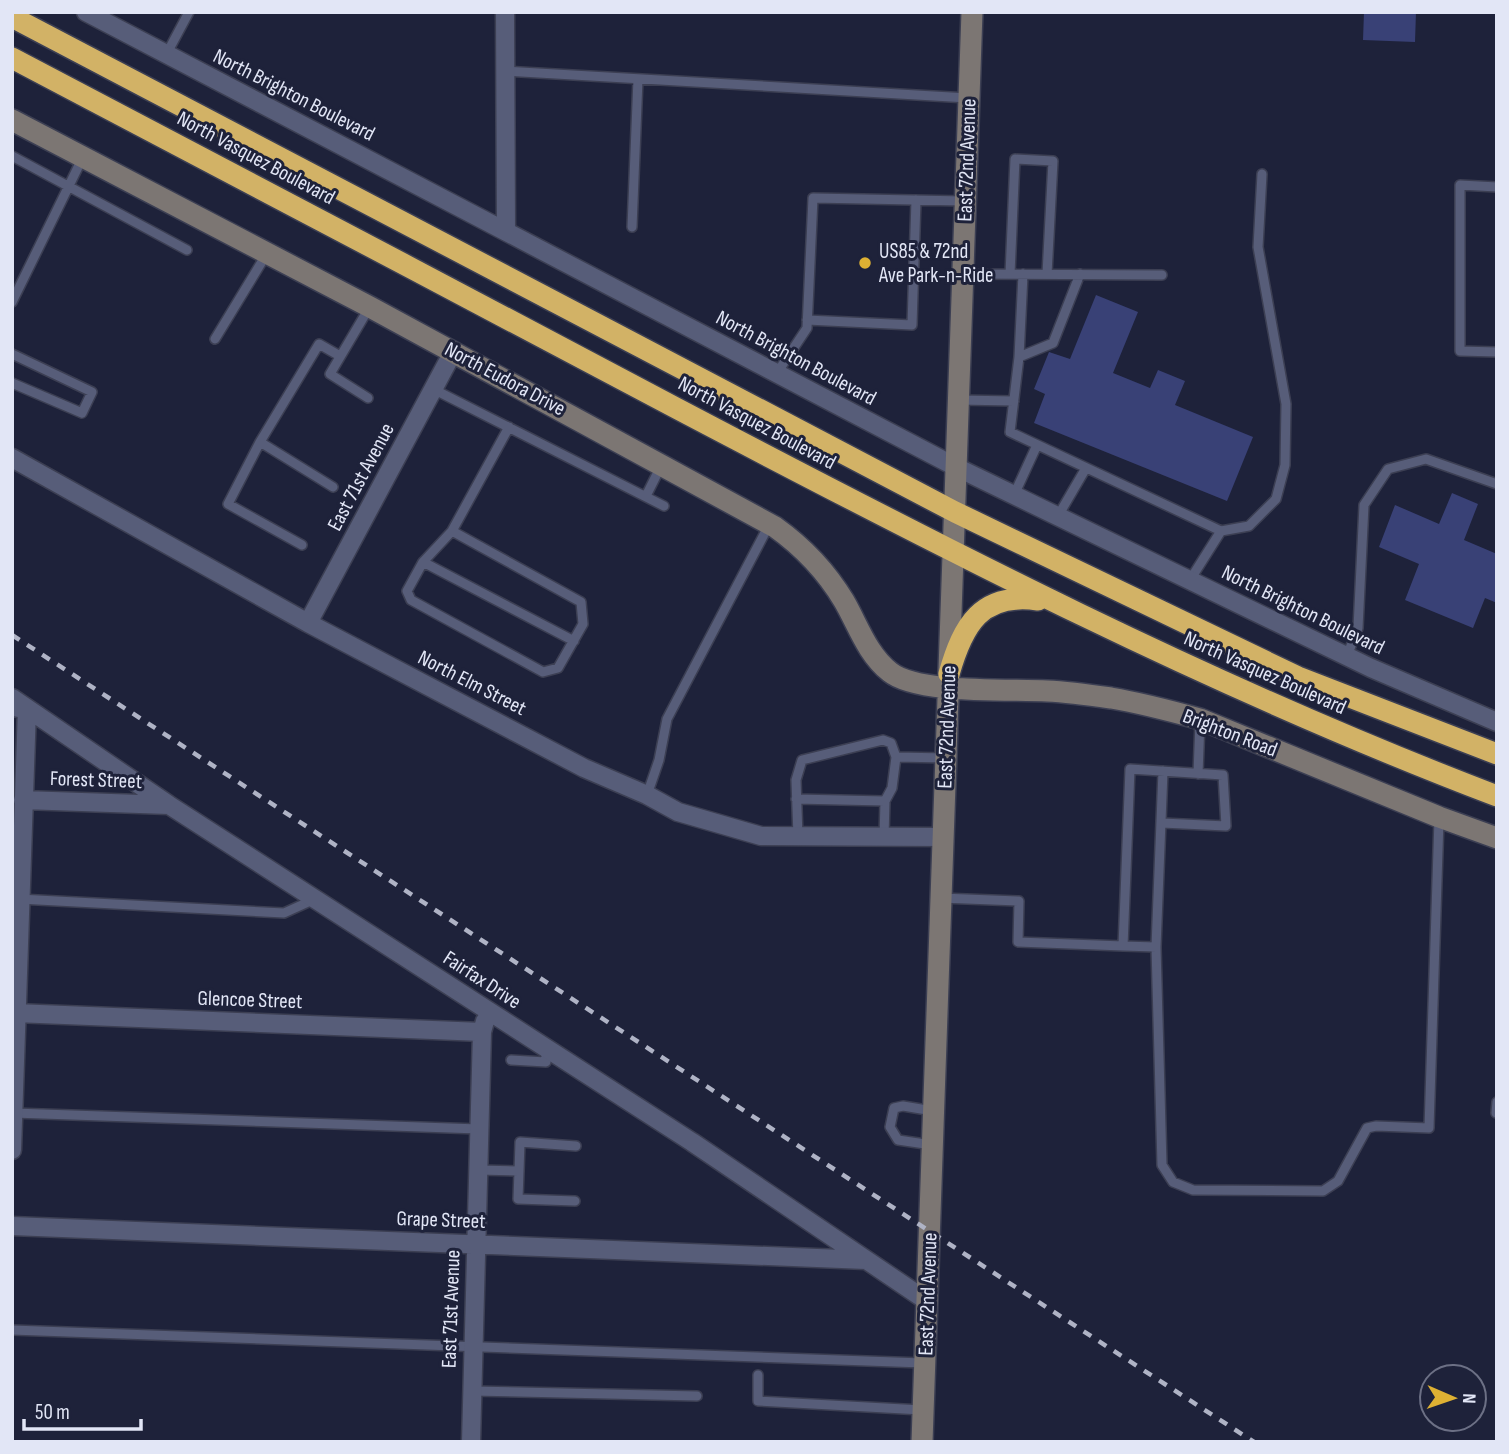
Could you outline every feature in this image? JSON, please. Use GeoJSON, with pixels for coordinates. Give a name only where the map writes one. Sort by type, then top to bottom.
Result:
{"type":"FeatureCollection","features":[{"type":"Feature","properties":{"kind":"highway","name":"North Vasquez Boulevard"},"geometry":{"type":"LineString","coordinates":[[12,17],[955,512],[1298,677],[1497,754]]}},
{"type":"Feature","properties":{"kind":"highway","name":"North Vasquez Boulevard"},"geometry":{"type":"LineString","coordinates":[[12,58],[953,554],[1382,753],[1497,796]]}},
{"type":"Feature","properties":{"kind":"highway"},"geometry":{"type":"LineString","coordinates":[[949,680],[961,636],[977,615],[1000,600],[1013,598],[1051,601]]}},
{"type":"Feature","properties":{"kind":"street","name":"North Brighton Boulevard"},"geometry":{"type":"LineString","coordinates":[[86,12],[956,467],[1347,656],[1497,722]]}},
{"type":"Feature","properties":{"kind":"street"},"geometry":{"type":"LineString","coordinates":[[505,12],[506,231]]}},
{"type":"Feature","properties":{"kind":"street","name":"East 72nd Avenue"},"geometry":{"type":"LineString","coordinates":[[922,1442],[972,12]]}},
{"type":"Feature","properties":{"kind":"street","name":"North Eudora Drive"},"geometry":{"type":"LineString","coordinates":[[12,120],[370,307],[770,524],[793,540],[818,565],[842,598],[872,652],[891,674],[914,683],[949,680]]}},
{"type":"Feature","properties":{"kind":"street","name":"East 71st Avenue"},"geometry":{"type":"LineString","coordinates":[[308,623],[453,352]]}},
{"type":"Feature","properties":{"kind":"street","name":"North Elm Street"},"geometry":{"type":"LineString","coordinates":[[12,458],[308,623],[584,768],[647,794],[678,812],[761,836],[944,837]]}},
{"type":"Feature","properties":{"kind":"street","name":"Brighton Road"},"geometry":{"type":"LineString","coordinates":[[949,680],[1111,698],[1200,719],[1497,838]]}},
{"type":"Feature","properties":{"kind":"street"},"geometry":{"type":"LineString","coordinates":[[12,1150],[13,1043],[23,800],[17,704]]}},
{"type":"Feature","properties":{"kind":"street","name":"Fairfax Drive"},"geometry":{"type":"LineString","coordinates":[[17,704],[692,1142],[927,1301]]}},
{"type":"Feature","properties":{"kind":"street","name":"Forest Street"},"geometry":{"type":"LineString","coordinates":[[23,800],[169,805]]}},
{"type":"Feature","properties":{"kind":"street","name":"East 71st Avenue"},"geometry":{"type":"LineString","coordinates":[[471,1442],[482,1032],[488,1011]]}},
{"type":"Feature","properties":{"kind":"street","name":"Glencoe Street"},"geometry":{"type":"LineString","coordinates":[[15,1013],[482,1032]]}},
{"type":"Feature","properties":{"kind":"street","name":"Grape Street"},"geometry":{"type":"LineString","coordinates":[[12,1226],[867,1261]]}},
{"type":"Feature","properties":{"kind":"lane"},"geometry":{"type":"LineString","coordinates":[[166,55],[189,12]]}},
{"type":"Feature","properties":{"kind":"lane"},"geometry":{"type":"LineString","coordinates":[[505,71],[969,98]]}},
{"type":"Feature","properties":{"kind":"lane"},"geometry":{"type":"LineString","coordinates":[[632,227],[638,79]]}},
{"type":"Feature","properties":{"kind":"lane"},"geometry":{"type":"LineString","coordinates":[[12,156],[187,250]]}},
{"type":"Feature","properties":{"kind":"lane"},"geometry":{"type":"LineString","coordinates":[[12,302],[83,157]]}},
{"type":"Feature","properties":{"kind":"lane"},"geometry":{"type":"LineString","coordinates":[[1010,274],[1016,159],[1053,161],[1047,275]]}},
{"type":"Feature","properties":{"kind":"lane"},"geometry":{"type":"LineString","coordinates":[[1023,274],[1019,357],[1010,432],[1221,531],[1249,526],[1276,499],[1285,465],[1286,404],[1258,247],[1262,174]]}},
{"type":"Feature","properties":{"kind":"lane"},"geometry":{"type":"LineString","coordinates":[[1497,187],[1460,185],[1460,351],[1497,352]]}},
{"type":"Feature","properties":{"kind":"lane"},"geometry":{"type":"LineString","coordinates":[[777,373],[807,328],[813,198],[965,201]]}},
{"type":"Feature","properties":{"kind":"lane"},"geometry":{"type":"LineString","coordinates":[[807,320],[912,325],[916,200]]}},
{"type":"Feature","properties":{"kind":"lane"},"geometry":{"type":"LineString","coordinates":[[215,339],[267,253]]}},
{"type":"Feature","properties":{"kind":"lane"},"geometry":{"type":"LineString","coordinates":[[963,274],[1163,275]]}},
{"type":"Feature","properties":{"kind":"lane"},"geometry":{"type":"LineString","coordinates":[[1019,357],[1053,343],[1080,274]]}},
{"type":"Feature","properties":{"kind":"lane"},"geometry":{"type":"LineString","coordinates":[[368,398],[330,374],[370,307]]}},
{"type":"Feature","properties":{"kind":"lane"},"geometry":{"type":"LineString","coordinates":[[302,545],[228,504],[260,442],[319,344],[340,356]]}},
{"type":"Feature","properties":{"kind":"lane"},"geometry":{"type":"LineString","coordinates":[[12,354],[92,392],[82,413],[12,383]]}},
{"type":"Feature","properties":{"kind":"lane"},"geometry":{"type":"LineString","coordinates":[[433,389],[664,506]]}},
{"type":"Feature","properties":{"kind":"lane"},"geometry":{"type":"LineString","coordinates":[[959,400],[1014,401]]}},
{"type":"Feature","properties":{"kind":"lane"},"geometry":{"type":"LineString","coordinates":[[452,531],[581,602],[583,624],[558,668],[543,672],[411,600],[407,591],[423,562],[452,531],[509,427]]}},
{"type":"Feature","properties":{"kind":"lane"},"geometry":{"type":"LineString","coordinates":[[260,442],[333,487]]}},
{"type":"Feature","properties":{"kind":"lane"},"geometry":{"type":"LineString","coordinates":[[1014,495],[1037,445]]}},
{"type":"Feature","properties":{"kind":"lane"},"geometry":{"type":"LineString","coordinates":[[1347,656],[1358,628],[1364,505],[1388,469],[1426,459],[1497,484]]}},
{"type":"Feature","properties":{"kind":"lane"},"geometry":{"type":"LineString","coordinates":[[646,496],[662,465]]}},
{"type":"Feature","properties":{"kind":"lane"},"geometry":{"type":"LineString","coordinates":[[1058,516],[1086,468]]}},
{"type":"Feature","properties":{"kind":"lane"},"geometry":{"type":"LineString","coordinates":[[647,794],[659,760],[667,719],[770,524]]}},
{"type":"Feature","properties":{"kind":"lane"},"geometry":{"type":"LineString","coordinates":[[1190,580],[1221,531]]}},
{"type":"Feature","properties":{"kind":"lane"},"geometry":{"type":"LineString","coordinates":[[423,562],[574,641]]}},
{"type":"Feature","properties":{"kind":"lane"},"geometry":{"type":"LineString","coordinates":[[1198,774],[1200,719]]}},
{"type":"Feature","properties":{"kind":"lane"},"geometry":{"type":"LineString","coordinates":[[798,837],[796,780],[802,761],[883,740],[891,743],[896,757],[891,788],[885,801],[884,838]]}},
{"type":"Feature","properties":{"kind":"lane"},"geometry":{"type":"LineString","coordinates":[[896,757],[946,758]]}},
{"type":"Feature","properties":{"kind":"lane"},"geometry":{"type":"LineString","coordinates":[[1123,946],[1130,769],[1223,775],[1226,826],[1162,823]]}},
{"type":"Feature","properties":{"kind":"lane"},"geometry":{"type":"LineString","coordinates":[[1163,771],[1156,947],[1162,1165],[1173,1182],[1193,1190],[1324,1191],[1338,1181],[1367,1128],[1429,1128],[1439,817]]}},
{"type":"Feature","properties":{"kind":"lane"},"geometry":{"type":"LineString","coordinates":[[796,799],[885,801]]}},
{"type":"Feature","properties":{"kind":"lane"},"geometry":{"type":"LineString","coordinates":[[941,898],[1019,901],[1018,942],[1156,947]]}},
{"type":"Feature","properties":{"kind":"lane"},"geometry":{"type":"LineString","coordinates":[[19,899],[284,913],[315,899]]}},
{"type":"Feature","properties":{"kind":"lane"},"geometry":{"type":"LineString","coordinates":[[511,1060],[546,1062],[546,1048]]}},
{"type":"Feature","properties":{"kind":"lane"},"geometry":{"type":"LineString","coordinates":[[1496,1113],[1497,1102]]}},
{"type":"Feature","properties":{"kind":"lane"},"geometry":{"type":"LineString","coordinates":[[933,1145],[898,1140],[890,1127],[894,1108],[903,1106],[934,1111]]}},
{"type":"Feature","properties":{"kind":"lane"},"geometry":{"type":"LineString","coordinates":[[13,1113],[479,1129]]}},
{"type":"Feature","properties":{"kind":"lane"},"geometry":{"type":"LineString","coordinates":[[575,1201],[518,1199],[520,1142],[576,1146]]}},
{"type":"Feature","properties":{"kind":"lane"},"geometry":{"type":"LineString","coordinates":[[478,1170],[519,1171]]}},
{"type":"Feature","properties":{"kind":"lane"},"geometry":{"type":"LineString","coordinates":[[12,1330],[925,1363]]}},
{"type":"Feature","properties":{"kind":"lane"},"geometry":{"type":"LineString","coordinates":[[758,1375],[758,1401],[923,1410]]}},
{"type":"Feature","properties":{"kind":"lane"},"geometry":{"type":"LineString","coordinates":[[472,1391],[696,1396]]}},
{"type":"Feature","properties":{"kind":"building"},"geometry":{"type":"Polygon","coordinates":[[[1364,12],[1416,12],[1415,42],[1363,40],[1364,12]]]}},
{"type":"Feature","properties":{"kind":"building"},"geometry":{"type":"Polygon","coordinates":[[[1096,295],[1138,312],[1113,373],[1150,388],[1158,370],[1185,381],[1175,405],[1253,437],[1227,501],[1034,423],[1045,394],[1034,389],[1049,352],[1070,359],[1096,295]]]}},
{"type":"Feature","properties":{"kind":"building"},"geometry":{"type":"Polygon","coordinates":[[[1452,493],[1478,504],[1464,540],[1497,554],[1497,603],[1485,598],[1473,628],[1405,600],[1419,564],[1379,547],[1395,505],[1439,524],[1452,493]]]}},
{"type":"Feature","properties":{"kind":"railway"},"geometry":{"type":"LineString","coordinates":[[12,635],[1254,1442]]}},
{"type":"Feature","properties":{"kind":"place","name":"US85 & 72nd Ave Park-n-Ride"},"geometry":{"type":"Point","coordinates":[865,263]}}]}
